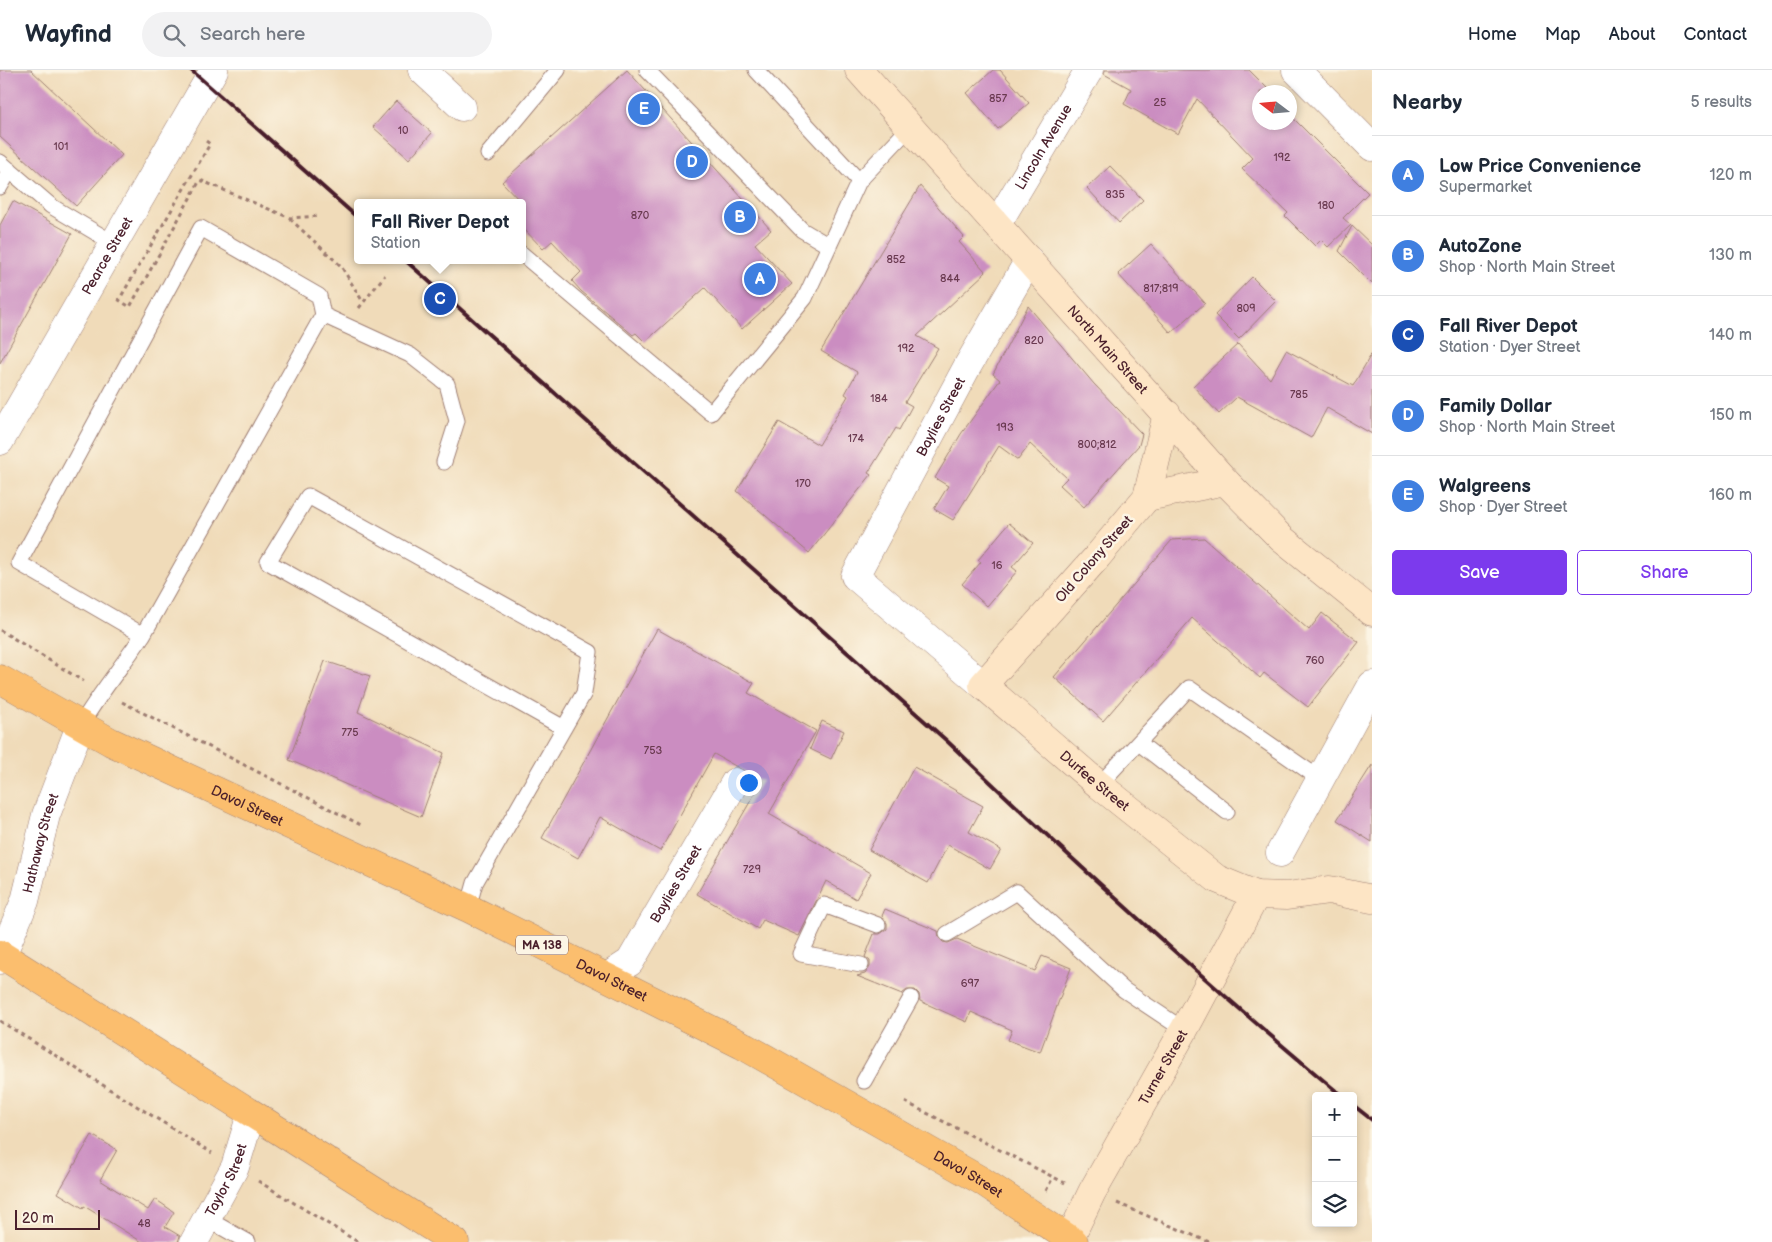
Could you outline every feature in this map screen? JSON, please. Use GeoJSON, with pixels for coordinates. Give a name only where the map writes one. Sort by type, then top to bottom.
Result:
{"type":"FeatureCollection","features":[{"type":"Feature","properties":{"kind":"highway","name":"Davol Street"},"geometry":{"type":"LineString","coordinates":[[0,679],[80,726],[468,908],[742,1045],[982,1182],[1075,1241]]}},
{"type":"Feature","properties":{"kind":"highway"},"geometry":{"type":"LineString","coordinates":[[1,957],[455,1242]]}},
{"type":"Feature","properties":{"kind":"main road","name":"North Main Street"},"geometry":{"type":"LineString","coordinates":[[859,70],[911,126],[1225,481],[1282,539],[1372,612]]}},
{"type":"Feature","properties":{"kind":"main road","name":"Old Colony Street"},"geometry":{"type":"LineString","coordinates":[[983,685],[1097,557],[1147,497],[1166,414]]}},
{"type":"Feature","properties":{"kind":"main road"},"geometry":{"type":"LineString","coordinates":[[1147,497],[1225,481]]}},
{"type":"Feature","properties":{"kind":"main road","name":"Durfee Street"},"geometry":{"type":"LineString","coordinates":[[983,685],[1099,785],[1217,878],[1256,895],[1287,896],[1329,890],[1372,899]]}},
{"type":"Feature","properties":{"kind":"main road","name":"Turner Street"},"geometry":{"type":"LineString","coordinates":[[1075,1241],[1092,1192],[1184,1030],[1256,895]]}},
{"type":"Feature","properties":{"kind":"street","name":"Pearce Street"},"geometry":{"type":"LineString","coordinates":[[0,441],[116,244],[214,70]]}},
{"type":"Feature","properties":{"kind":"street"},"geometry":{"type":"LineString","coordinates":[[422,70],[462,107]]}},
{"type":"Feature","properties":{"kind":"street","name":"Lincoln Avenue"},"geometry":{"type":"LineString","coordinates":[[998,224],[1089,70]]}},
{"type":"Feature","properties":{"kind":"street"},"geometry":{"type":"LineString","coordinates":[[1296,70],[1372,147]]}},
{"type":"Feature","properties":{"kind":"street","name":"Baylies Street"},"geometry":{"type":"LineString","coordinates":[[855,576],[967,367],[1029,260]]}},
{"type":"Feature","properties":{"kind":"street","name":"Durfee Street"},"geometry":{"type":"LineString","coordinates":[[855,576],[983,685]]}},
{"type":"Feature","properties":{"kind":"street"},"geometry":{"type":"LineString","coordinates":[[1280,853],[1372,685]]}},
{"type":"Feature","properties":{"kind":"street","name":"Hathaway Street"},"geometry":{"type":"LineString","coordinates":[[1,957],[25,901],[46,814],[80,726]]}},
{"type":"Feature","properties":{"kind":"street","name":"Baylies Street"},"geometry":{"type":"LineString","coordinates":[[607,977],[630,962],[735,782]]}},
{"type":"Feature","properties":{"kind":"street","name":"Taylor Street"},"geometry":{"type":"LineString","coordinates":[[194,1242],[236,1167],[251,1114]]}},
{"type":"Feature","properties":{"kind":"lane"},"geometry":{"type":"LineString","coordinates":[[488,154],[558,70]]}},
{"type":"Feature","properties":{"kind":"lane"},"geometry":{"type":"LineString","coordinates":[[647,70],[802,230],[829,246]]}},
{"type":"Feature","properties":{"kind":"lane"},"geometry":{"type":"LineString","coordinates":[[756,70],[859,181]]}},
{"type":"Feature","properties":{"kind":"lane"},"geometry":{"type":"LineString","coordinates":[[526,257],[711,413],[805,298],[859,181],[911,126]]}},
{"type":"Feature","properties":{"kind":"lane"},"geometry":{"type":"LineString","coordinates":[[0,187],[5,166],[51,206],[116,244]]}},
{"type":"Feature","properties":{"kind":"lane"},"geometry":{"type":"LineString","coordinates":[[80,726],[101,690],[111,682],[143,635],[323,315],[318,296],[200,228],[19,562],[143,635]]}},
{"type":"Feature","properties":{"kind":"lane"},"geometry":{"type":"LineString","coordinates":[[323,315],[410,355],[446,384],[457,421],[444,462]]}},
{"type":"Feature","properties":{"kind":"lane"},"geometry":{"type":"LineString","coordinates":[[468,908],[475,883],[564,728],[584,693],[590,652],[308,496],[268,562],[564,728]]}},
{"type":"Feature","properties":{"kind":"lane"},"geometry":{"type":"LineString","coordinates":[[1099,785],[1190,688],[1320,779]]}},
{"type":"Feature","properties":{"kind":"lane"},"geometry":{"type":"LineString","coordinates":[[1139,742],[1227,812]]}},
{"type":"Feature","properties":{"kind":"lane"},"geometry":{"type":"LineString","coordinates":[[947,934],[1017,892],[1124,990],[1184,1030]]}},
{"type":"Feature","properties":{"kind":"lane"},"geometry":{"type":"LineString","coordinates":[[861,964],[801,954],[824,905],[878,925]]}},
{"type":"Feature","properties":{"kind":"lane"},"geometry":{"type":"LineString","coordinates":[[864,1082],[911,998]]}},
{"type":"Feature","properties":{"kind":"lane"},"geometry":{"type":"LineString","coordinates":[[208,1219],[248,1242]]}},
{"type":"Feature","properties":{"kind":"path"},"geometry":{"type":"LineString","coordinates":[[290,218],[341,266],[364,302]]}},
{"type":"Feature","properties":{"kind":"path"},"geometry":{"type":"LineString","coordinates":[[0,630],[72,676]]}},
{"type":"Feature","properties":{"kind":"path"},"geometry":{"type":"LineString","coordinates":[[0,1021],[213,1154]]}},
{"type":"Feature","properties":{"kind":"path"},"geometry":{"type":"LineString","coordinates":[[252,1177],[358,1242]]}},
{"type":"Feature","properties":{"kind":"path"},"geometry":{"type":"LineString","coordinates":[[1135,1210],[1209,1242]]}},
{"type":"Feature","properties":{"kind":"building"},"geometry":{"type":"Polygon","coordinates":[[[0,70],[31,70],[122,155],[76,206],[0,137],[0,70]]]}},
{"type":"Feature","properties":{"kind":"building"},"geometry":{"type":"Polygon","coordinates":[[[627,70],[771,230],[755,244],[792,284],[742,329],[705,288],[645,342],[636,333],[633,335],[581,291],[572,281],[581,272],[552,241],[543,249],[526,231],[526,199],[518,199],[502,182],[627,70]]]}},
{"type":"Feature","properties":{"kind":"building"},"geometry":{"type":"Polygon","coordinates":[[[993,70],[1000,70],[1029,103],[998,129],[967,93],[993,70]]]}},
{"type":"Feature","properties":{"kind":"building"},"geometry":{"type":"Polygon","coordinates":[[[1105,70],[1249,70],[1264,85],[1252,85],[1252,130],[1297,130],[1297,122],[1368,193],[1343,218],[1351,225],[1328,247],[1321,240],[1315,246],[1285,216],[1288,213],[1242,169],[1253,158],[1197,99],[1178,134],[1124,104],[1131,89],[1104,74],[1105,70]]]}},
{"type":"Feature","properties":{"kind":"building"},"geometry":{"type":"Polygon","coordinates":[[[396,101],[432,133],[409,159],[373,127],[396,101]]]}},
{"type":"Feature","properties":{"kind":"building"},"geometry":{"type":"Polygon","coordinates":[[[1110,166],[1143,200],[1119,223],[1087,188],[1110,166]]]}},
{"type":"Feature","properties":{"kind":"building"},"geometry":{"type":"Polygon","coordinates":[[[920,186],[964,237],[959,242],[986,272],[917,336],[938,348],[905,402],[912,406],[899,430],[896,428],[868,473],[871,475],[809,553],[737,491],[779,422],[819,445],[848,396],[845,394],[857,372],[821,351],[920,186]]]}},
{"type":"Feature","properties":{"kind":"building"},"geometry":{"type":"Polygon","coordinates":[[[13,201],[72,234],[0,363],[0,225],[13,201]]]}},
{"type":"Feature","properties":{"kind":"building"},"geometry":{"type":"Polygon","coordinates":[[[1352,226],[1372,245],[1372,284],[1339,251],[1352,226]]]}},
{"type":"Feature","properties":{"kind":"building"},"geometry":{"type":"Polygon","coordinates":[[[1151,244],[1205,303],[1171,333],[1118,274],[1151,244]]]}},
{"type":"Feature","properties":{"kind":"building"},"geometry":{"type":"Polygon","coordinates":[[[1252,277],[1276,301],[1239,339],[1215,315],[1252,277]]]}},
{"type":"Feature","properties":{"kind":"building"},"geometry":{"type":"Polygon","coordinates":[[[1028,306],[1094,384],[1142,434],[1139,445],[1084,507],[1060,485],[1067,478],[1030,444],[1018,460],[999,446],[953,520],[934,509],[948,486],[935,478],[961,434],[1000,380],[993,374],[1028,306]]]}},
{"type":"Feature","properties":{"kind":"building"},"geometry":{"type":"Polygon","coordinates":[[[1238,344],[1270,379],[1286,350],[1353,386],[1372,353],[1372,434],[1327,408],[1311,438],[1237,397],[1219,414],[1193,386],[1238,344]]]}},
{"type":"Feature","properties":{"kind":"building"},"geometry":{"type":"Polygon","coordinates":[[[1009,523],[1033,543],[1012,567],[1017,571],[987,606],[962,584],[981,562],[978,560],[1009,523]]]}},
{"type":"Feature","properties":{"kind":"building"},"geometry":{"type":"Polygon","coordinates":[[[1204,538],[1309,630],[1322,613],[1359,642],[1308,707],[1264,673],[1260,678],[1192,618],[1103,721],[1054,677],[1172,540],[1204,538]]]}},
{"type":"Feature","properties":{"kind":"building"},"geometry":{"type":"Polygon","coordinates":[[[657,629],[754,683],[748,693],[816,731],[769,814],[871,873],[856,899],[826,881],[799,936],[763,920],[758,929],[697,894],[762,781],[714,754],[660,851],[600,817],[578,858],[542,838],[657,629]]]}},
{"type":"Feature","properties":{"kind":"building"},"geometry":{"type":"Polygon","coordinates":[[[325,661],[370,676],[358,712],[444,753],[421,817],[289,760],[325,661]]]}},
{"type":"Feature","properties":{"kind":"building"},"geometry":{"type":"Polygon","coordinates":[[[822,721],[844,731],[831,759],[810,749],[822,721]]]}},
{"type":"Feature","properties":{"kind":"building"},"geometry":{"type":"Polygon","coordinates":[[[1372,765],[1372,842],[1337,820],[1372,765]]]}},
{"type":"Feature","properties":{"kind":"building"},"geometry":{"type":"Polygon","coordinates":[[[914,767],[983,806],[969,832],[1001,850],[990,869],[948,845],[928,883],[869,850],[914,767]]]}},
{"type":"Feature","properties":{"kind":"building"},"geometry":{"type":"Polygon","coordinates":[[[885,909],[938,931],[939,938],[943,942],[948,943],[957,939],[1035,971],[1042,956],[1071,968],[1040,1052],[1008,1040],[1012,1030],[971,1012],[967,1022],[920,1001],[919,994],[915,990],[907,990],[902,994],[857,976],[865,974],[870,967],[870,961],[865,957],[874,934],[880,934],[887,929],[887,923],[882,916],[885,909]]]}},
{"type":"Feature","properties":{"kind":"building"},"geometry":{"type":"Polygon","coordinates":[[[92,1135],[117,1150],[100,1180],[148,1210],[155,1199],[174,1212],[165,1227],[180,1236],[178,1242],[142,1242],[84,1206],[83,1208],[58,1193],[92,1135]]]}},
{"type":"Feature","properties":{"kind":"railway"},"geometry":{"type":"LineString","coordinates":[[191,70],[354,214]]}},
{"type":"Feature","properties":{"kind":"railway"},"geometry":{"type":"LineString","coordinates":[[410,264],[947,741],[1092,877],[1191,966],[1337,1092]]}},
{"type":"Feature","properties":{"kind":"railway"},"geometry":{"type":"LineString","coordinates":[[1357,1108],[1372,1120]]}},
{"type":"Feature","properties":{"kind":"place","name":"Walgreens"},"geometry":{"type":"Point","coordinates":[644,109]}},
{"type":"Feature","properties":{"kind":"place","name":"Family Dollar"},"geometry":{"type":"Point","coordinates":[692,162]}},
{"type":"Feature","properties":{"kind":"place","name":"AutoZone"},"geometry":{"type":"Point","coordinates":[740,217]}},
{"type":"Feature","properties":{"kind":"place","name":"Low Price Convenience"},"geometry":{"type":"Point","coordinates":[760,279]}},
{"type":"Feature","properties":{"kind":"place","name":"Fall River Depot"},"geometry":{"type":"Point","coordinates":[440,299]}}]}
